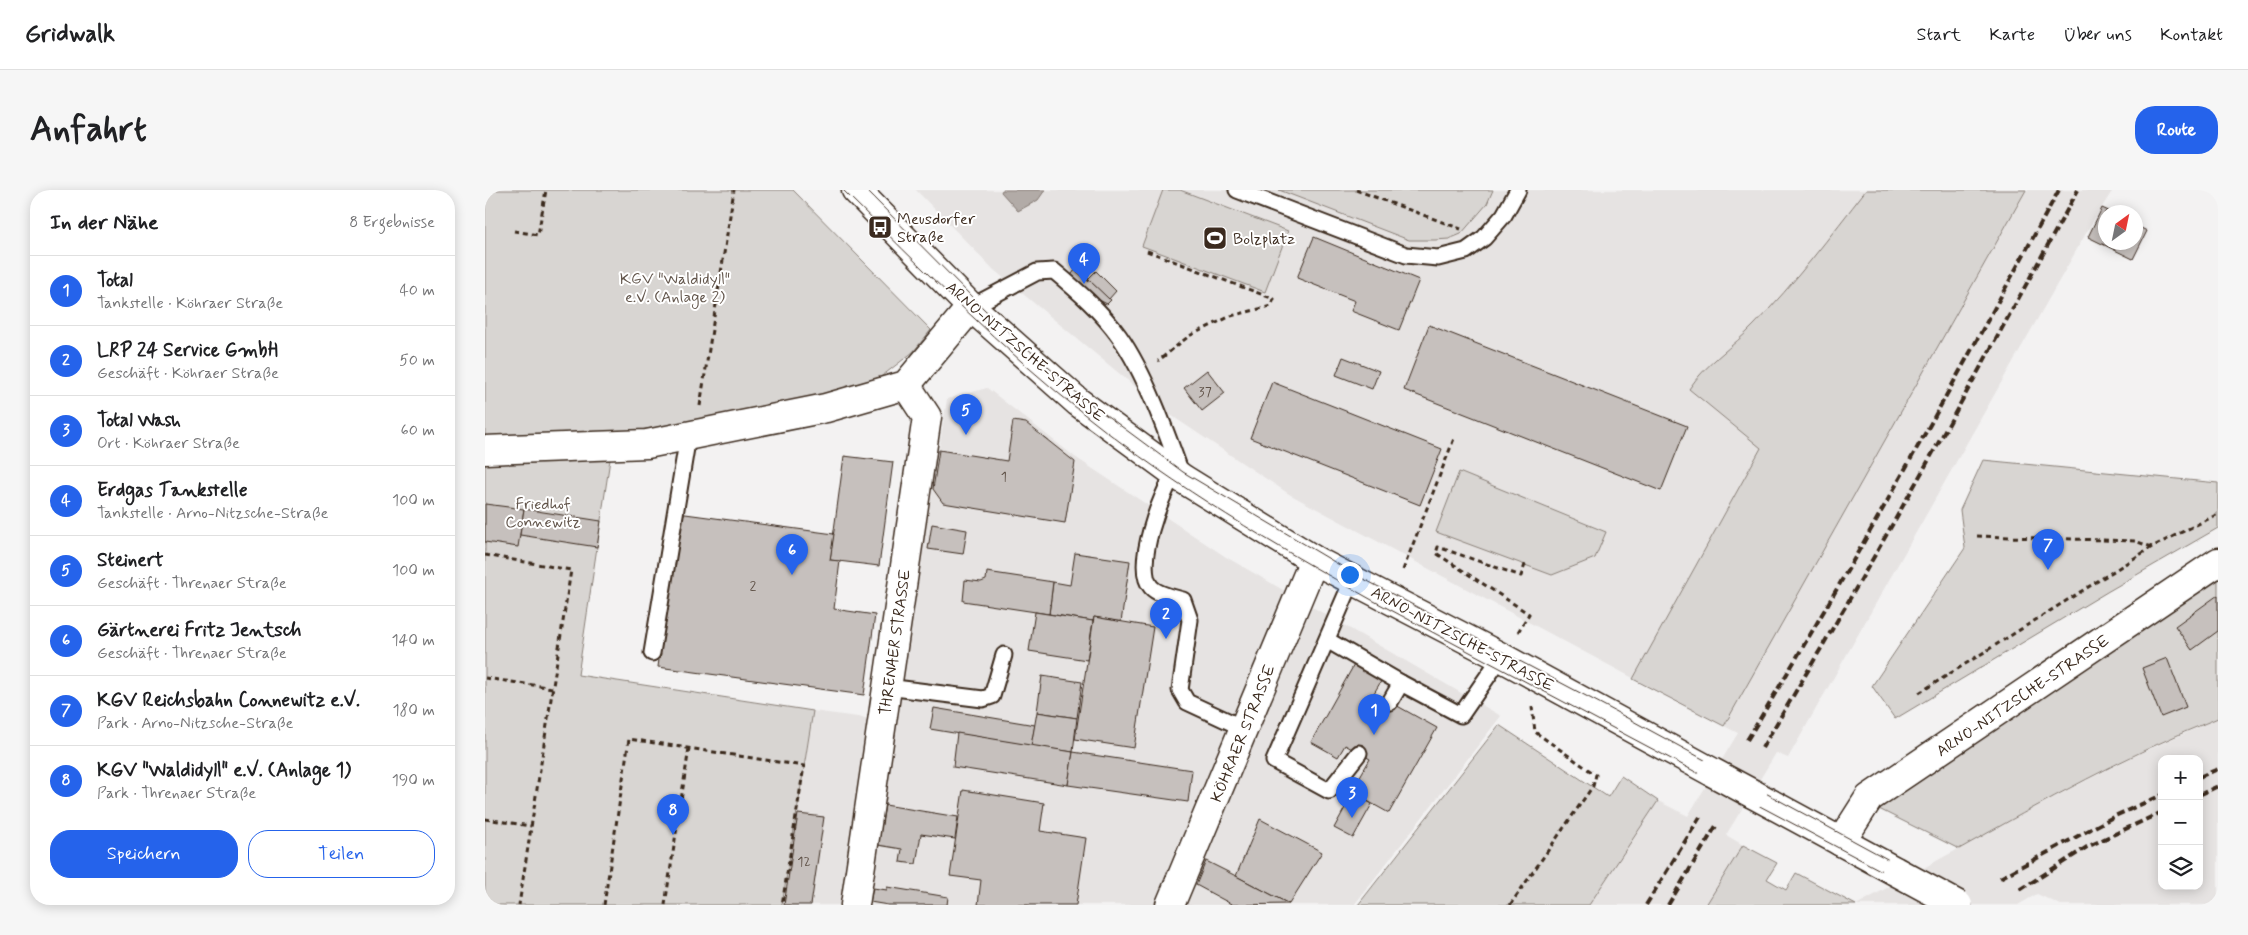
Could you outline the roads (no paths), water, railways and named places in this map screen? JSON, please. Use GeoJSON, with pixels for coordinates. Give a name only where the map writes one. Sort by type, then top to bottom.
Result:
{"type":"FeatureCollection","features":[{"type":"Feature","properties":{"kind":"street","name":"ARNO-NITZSCHE-STRASSE"},"geometry":{"type":"LineString","coordinates":[[856,190],[971,307],[1078,402],[1179,476],[1314,560],[1352,581],[1501,657],[1958,905]]}},
{"type":"Feature","properties":{"kind":"street"},"geometry":{"type":"LineString","coordinates":[[485,450],[647,444],[826,408],[906,385],[971,307]]}},
{"type":"Feature","properties":{"kind":"street","name":"THRENAER STRASSE"},"geometry":{"type":"LineString","coordinates":[[855,905],[927,417],[906,385]]}},
{"type":"Feature","properties":{"kind":"street","name":"KÖHRAER STRASSE"},"geometry":{"type":"LineString","coordinates":[[1171,905],[1314,560]]}},
{"type":"Feature","properties":{"kind":"street","name":"ARNO-NITZSCHE-STRASSE"},"geometry":{"type":"LineString","coordinates":[[1841,842],[1869,798],[2218,562]]}},
{"type":"Feature","properties":{"kind":"lane"},"geometry":{"type":"LineString","coordinates":[[1237,190],[1406,255],[1437,258],[1466,251],[1483,238],[1504,215],[1518,190]]}},
{"type":"Feature","properties":{"kind":"lane"},"geometry":{"type":"LineString","coordinates":[[971,307],[1037,272],[1054,271],[1093,304],[1120,337],[1158,413],[1179,476],[1154,518],[1145,556],[1143,575],[1151,587],[1164,594],[1183,600],[1190,620],[1179,690],[1187,702],[1243,728]]}},
{"type":"Feature","properties":{"kind":"lane"},"geometry":{"type":"LineString","coordinates":[[652,653],[693,435]]}},
{"type":"Feature","properties":{"kind":"lane"},"geometry":{"type":"LineString","coordinates":[[1352,581],[1274,761],[1329,791],[1359,753]]}},
{"type":"Feature","properties":{"kind":"lane"},"geometry":{"type":"LineString","coordinates":[[1327,640],[1461,715],[1501,657]]}},
{"type":"Feature","properties":{"kind":"lane"},"geometry":{"type":"LineString","coordinates":[[887,687],[983,699],[992,696],[1004,655]]}},
{"type":"Feature","properties":{"kind":"lane"},"geometry":{"type":"LineString","coordinates":[[1390,702],[1401,683]]}},
{"type":"Feature","properties":{"kind":"tram line"},"geometry":{"type":"LineString","coordinates":[[843,190],[963,308],[1056,392],[1122,444],[1191,492],[1263,537],[1372,600],[1946,905]]}},
{"type":"Feature","properties":{"kind":"tram line"},"geometry":{"type":"LineString","coordinates":[[866,190],[985,310],[1079,395],[1183,472],[1358,576],[1607,707],[1972,905]]}},
{"type":"Feature","properties":{"kind":"railway"},"geometry":{"type":"LineString","coordinates":[[1747,740],[1867,536],[2059,190]]}},
{"type":"Feature","properties":{"kind":"railway"},"geometry":{"type":"LineString","coordinates":[[1762,748],[1883,541],[2078,190]]}},
{"type":"Feature","properties":{"kind":"railway"},"geometry":{"type":"LineString","coordinates":[[2203,775],[2218,769]]}},
{"type":"Feature","properties":{"kind":"railway"},"geometry":{"type":"LineString","coordinates":[[2203,793],[2218,786]]}},
{"type":"Feature","properties":{"kind":"railway"},"geometry":{"type":"LineString","coordinates":[[2000,878],[2115,816],[2158,797]]}},
{"type":"Feature","properties":{"kind":"railway"},"geometry":{"type":"LineString","coordinates":[[2020,890],[2087,847],[2158,814]]}},
{"type":"Feature","properties":{"kind":"railway"},"geometry":{"type":"LineString","coordinates":[[1646,905],[1700,817]]}},
{"type":"Feature","properties":{"kind":"railway"},"geometry":{"type":"LineString","coordinates":[[1668,905],[1716,826]]}},
{"type":"Feature","properties":{"kind":"place","name":"Meusdorfer Straße"},"geometry":{"type":"Point","coordinates":[880,227]}},
{"type":"Feature","properties":{"kind":"place","name":"Bolzplatz"},"geometry":{"type":"Point","coordinates":[1215,238]}},
{"type":"Feature","properties":{"kind":"place","name":"Erdgas Tankstelle"},"geometry":{"type":"Point","coordinates":[1084,284]}},
{"type":"Feature","properties":{"kind":"place","name":"Steinert"},"geometry":{"type":"Point","coordinates":[966,435]}},
{"type":"Feature","properties":{"kind":"place","name":"KGV Reichsbahn Connewitz e.V."},"geometry":{"type":"Point","coordinates":[2048,570]}},
{"type":"Feature","properties":{"kind":"place","name":"Gärtnerei Fritz Jentsch"},"geometry":{"type":"Point","coordinates":[792,575]}},
{"type":"Feature","properties":{"kind":"place","name":"LRP 24 Service GmbH"},"geometry":{"type":"Point","coordinates":[1166,639]}},
{"type":"Feature","properties":{"kind":"place","name":"Total"},"geometry":{"type":"Point","coordinates":[1374,735]}},
{"type":"Feature","properties":{"kind":"place","name":"Total Wash"},"geometry":{"type":"Point","coordinates":[1352,818]}},
{"type":"Feature","properties":{"kind":"place","name":"KGV \"Waldidyll\" e.V. (Anlage 1)"},"geometry":{"type":"Point","coordinates":[673,835]}},
{"type":"Feature","properties":{"kind":"park label","name":"KGV \"Waldidyll\" e.V. (Anlage 2)"},"geometry":{"type":"Point","coordinates":[675,287]}},
{"type":"Feature","properties":{"kind":"park label","name":"Friedhof Connewitz"},"geometry":{"type":"Point","coordinates":[543,512]}}]}
